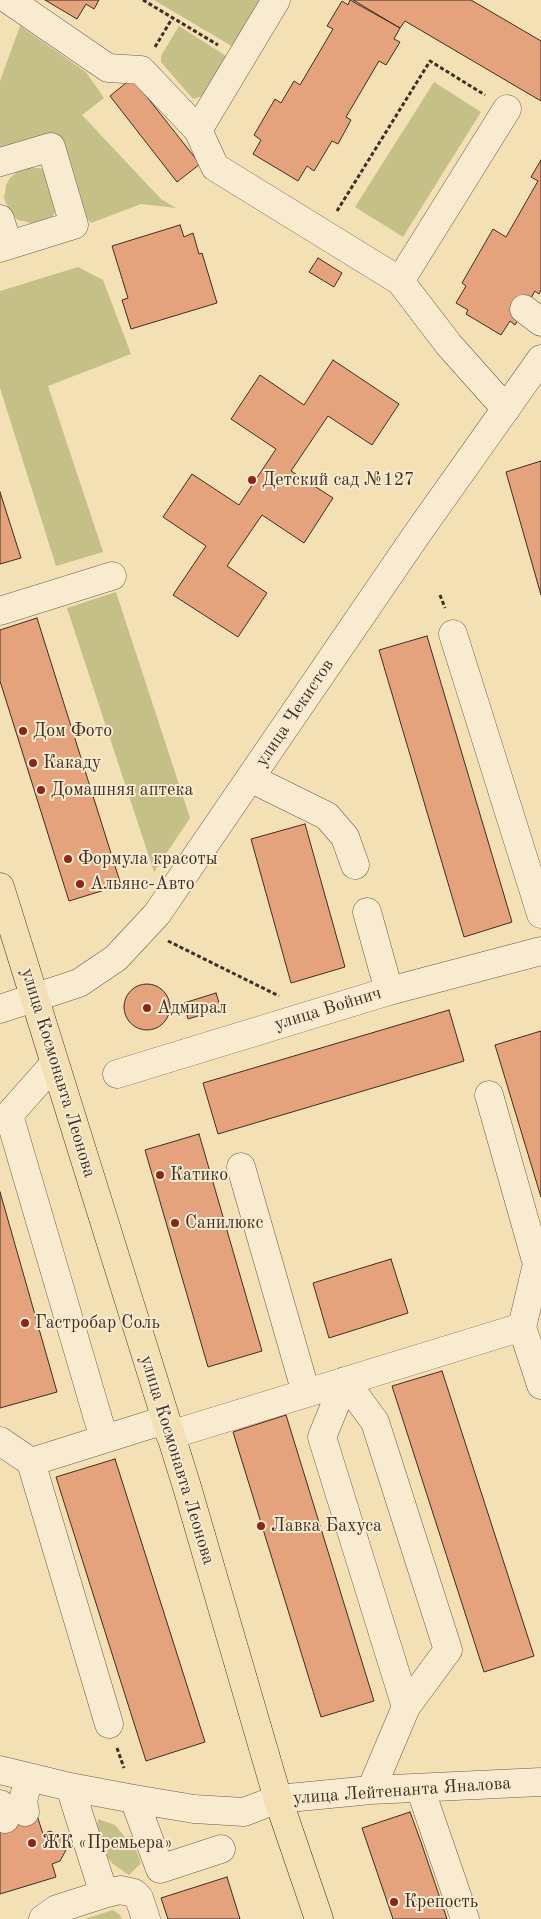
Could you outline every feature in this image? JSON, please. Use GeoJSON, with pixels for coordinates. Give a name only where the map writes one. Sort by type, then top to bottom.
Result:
{"type":"FeatureCollection","features":[{"type":"Feature","properties":{"kind":"main road","name":"улица Космонавта Леонова"},"geometry":{"type":"LineString","coordinates":[[0,887],[168,1427],[278,1799],[319,1919]]}},
{"type":"Feature","properties":{"kind":"street"},"geometry":{"type":"LineString","coordinates":[[9,0],[114,78],[141,70],[198,130],[215,168],[400,281],[449,345],[506,409]]}},
{"type":"Feature","properties":{"kind":"street"},"geometry":{"type":"LineString","coordinates":[[198,130],[276,0]]}},
{"type":"Feature","properties":{"kind":"street"},"geometry":{"type":"LineString","coordinates":[[400,281],[507,109]]}},
{"type":"Feature","properties":{"kind":"street"},"geometry":{"type":"LineString","coordinates":[[0,162],[51,147],[74,225],[4,247],[0,220]]}},
{"type":"Feature","properties":{"kind":"street","name":"улица Чекистов"},"geometry":{"type":"LineString","coordinates":[[0,1009],[79,983],[116,958],[144,930],[157,914],[417,534],[541,360]]}},
{"type":"Feature","properties":{"kind":"street"},"geometry":{"type":"LineString","coordinates":[[0,611],[112,576]]}},
{"type":"Feature","properties":{"kind":"street"},"geometry":{"type":"LineString","coordinates":[[454,634],[541,914]]}},
{"type":"Feature","properties":{"kind":"street"},"geometry":{"type":"LineString","coordinates":[[250,778],[327,816],[346,837],[355,865]]}},
{"type":"Feature","properties":{"kind":"street"},"geometry":{"type":"LineString","coordinates":[[367,912],[388,991]]}},
{"type":"Feature","properties":{"kind":"street","name":"улица Войнич"},"geometry":{"type":"LineString","coordinates":[[117,1074],[388,991],[541,951]]}},
{"type":"Feature","properties":{"kind":"street"},"geometry":{"type":"LineString","coordinates":[[54,1064],[9,1114],[104,1439]]}},
{"type":"Feature","properties":{"kind":"street"},"geometry":{"type":"LineString","coordinates":[[488,1095],[536,1264],[522,1327],[541,1385]]}},
{"type":"Feature","properties":{"kind":"street"},"geometry":{"type":"LineString","coordinates":[[241,1167],[306,1393]]}},
{"type":"Feature","properties":{"kind":"street"},"geometry":{"type":"LineString","coordinates":[[31,1462],[104,1439],[168,1427],[306,1393],[522,1327]]}},
{"type":"Feature","properties":{"kind":"street"},"geometry":{"type":"LineString","coordinates":[[345,1381],[322,1437],[406,1707]]}},
{"type":"Feature","properties":{"kind":"street"},"geometry":{"type":"LineString","coordinates":[[345,1381],[375,1422],[448,1650],[406,1707],[372,1790]]}},
{"type":"Feature","properties":{"kind":"street"},"geometry":{"type":"LineString","coordinates":[[0,1441],[31,1462],[109,1724]]}},
{"type":"Feature","properties":{"kind":"street","name":"улица Лейтенанта Яналова"},"geometry":{"type":"LineString","coordinates":[[0,1770],[70,1787],[134,1799],[194,1809],[244,1812],[278,1799],[372,1790],[541,1782]]}},
{"type":"Feature","properties":{"kind":"street"},"geometry":{"type":"LineString","coordinates":[[10,1811],[23,1801],[29,1776]]}},
{"type":"Feature","properties":{"kind":"street"},"geometry":{"type":"LineString","coordinates":[[70,1787],[104,1894]]}},
{"type":"Feature","properties":{"kind":"street"},"geometry":{"type":"LineString","coordinates":[[420,1788],[465,1919]]}},
{"type":"Feature","properties":{"kind":"street"},"geometry":{"type":"LineString","coordinates":[[134,1799],[160,1869],[221,1849]]}},
{"type":"Feature","properties":{"kind":"street"},"geometry":{"type":"LineString","coordinates":[[43,1919],[57,1909],[120,1890],[134,1894],[139,1898],[146,1919]]}},
{"type":"Feature","properties":{"kind":"path"},"geometry":{"type":"LineString","coordinates":[[143,0],[241,58]]}},
{"type":"Feature","properties":{"kind":"path"},"geometry":{"type":"LineString","coordinates":[[141,70],[173,18]]}},
{"type":"Feature","properties":{"kind":"path"},"geometry":{"type":"LineString","coordinates":[[323,234],[430,61],[507,109]]}},
{"type":"Feature","properties":{"kind":"path"},"geometry":{"type":"LineString","coordinates":[[144,930],[313,1013]]}},
{"type":"Feature","properties":{"kind":"path"},"geometry":{"type":"LineString","coordinates":[[109,1724],[134,1799]]}},
{"type":"Feature","properties":{"kind":"shaded area"},"geometry":{"type":"Polygon","coordinates":[[[154,0],[264,0],[235,48],[154,0]]]}},
{"type":"Feature","properties":{"kind":"shaded area"},"geometry":{"type":"Polygon","coordinates":[[[20,26],[86,72],[104,98],[82,115],[161,199],[176,208],[141,204],[91,223],[75,205],[53,139],[0,149],[0,81],[20,26]]]}},
{"type":"Feature","properties":{"kind":"shaded area"},"geometry":{"type":"Polygon","coordinates":[[[179,26],[226,56],[204,96],[193,99],[161,62],[161,56],[179,26]]]}},
{"type":"Feature","properties":{"kind":"shaded area"},"geometry":{"type":"Polygon","coordinates":[[[434,82],[481,112],[403,237],[355,207],[434,82]]]}},
{"type":"Feature","properties":{"kind":"shaded area"},"geometry":{"type":"Polygon","coordinates":[[[29,167],[45,169],[59,206],[52,217],[36,224],[18,220],[11,214],[4,198],[6,185],[10,178],[19,170],[29,167]]]}},
{"type":"Feature","properties":{"kind":"shaded area"},"geometry":{"type":"Polygon","coordinates":[[[78,267],[103,280],[131,354],[48,386],[103,552],[56,566],[0,388],[0,291],[78,267]]]}},
{"type":"Feature","properties":{"kind":"shaded area"},"geometry":{"type":"Polygon","coordinates":[[[116,592],[190,818],[154,872],[67,608],[116,592]]]}},
{"type":"Feature","properties":{"kind":"shaded area"},"geometry":{"type":"Polygon","coordinates":[[[98,1819],[115,1825],[125,1837],[131,1836],[141,1863],[129,1875],[113,1864],[108,1858],[97,1829],[98,1819]]]}},
{"type":"Feature","properties":{"kind":"shaded area"},"geometry":{"type":"Polygon","coordinates":[[[113,1910],[122,1919],[85,1919],[113,1910]]]}},
{"type":"Feature","properties":{"kind":"building"},"geometry":{"type":"Polygon","coordinates":[[[45,0],[99,0],[94,9],[86,4],[77,19],[45,0]]]}},
{"type":"Feature","properties":{"kind":"building"},"geometry":{"type":"Polygon","coordinates":[[[350,0],[400,28],[394,39],[400,42],[386,65],[379,61],[346,117],[351,120],[338,144],[332,141],[314,171],[307,166],[298,181],[253,154],[261,140],[254,135],[275,99],[281,103],[294,81],[300,85],[333,29],[327,26],[342,1],[348,5],[350,0]]]}},
{"type":"Feature","properties":{"kind":"building"},"geometry":{"type":"Polygon","coordinates":[[[353,0],[471,0],[541,41],[541,101],[405,21],[400,28],[353,0]]]}},
{"type":"Feature","properties":{"kind":"building"},"geometry":{"type":"Polygon","coordinates":[[[132,78],[200,164],[177,182],[110,96],[132,78]]]}},
{"type":"Feature","properties":{"kind":"building"},"geometry":{"type":"Polygon","coordinates":[[[541,160],[541,290],[539,294],[535,291],[515,325],[510,321],[501,335],[466,314],[468,310],[456,303],[466,286],[462,283],[493,229],[506,237],[538,181],[531,177],[541,160]]]}},
{"type":"Feature","properties":{"kind":"building"},"geometry":{"type":"Polygon","coordinates":[[[180,225],[184,237],[193,233],[199,254],[202,253],[217,303],[131,329],[122,300],[128,298],[112,246],[180,225]]]}},
{"type":"Feature","properties":{"kind":"building"},"geometry":{"type":"Polygon","coordinates":[[[318,258],[342,273],[334,287],[309,272],[318,258]]]}},
{"type":"Feature","properties":{"kind":"building"},"geometry":{"type":"Polygon","coordinates":[[[333,360],[399,404],[372,445],[328,416],[291,471],[333,498],[304,543],[262,515],[227,566],[267,593],[238,637],[173,595],[206,546],[163,517],[192,474],[239,505],[276,449],[231,419],[260,375],[304,405],[333,360]]]}},
{"type":"Feature","properties":{"kind":"building"},"geometry":{"type":"Polygon","coordinates":[[[541,461],[541,595],[506,472],[541,461]]]}},
{"type":"Feature","properties":{"kind":"building"},"geometry":{"type":"Polygon","coordinates":[[[0,492],[21,558],[0,564],[0,492]]]}},
{"type":"Feature","properties":{"kind":"building"},"geometry":{"type":"Polygon","coordinates":[[[37,618],[121,885],[69,901],[0,681],[0,630],[37,618]]]}},
{"type":"Feature","properties":{"kind":"building"},"geometry":{"type":"Polygon","coordinates":[[[427,636],[512,922],[464,937],[379,650],[427,636]]]}},
{"type":"Feature","properties":{"kind":"building"},"geometry":{"type":"Polygon","coordinates":[[[305,824],[345,967],[291,983],[251,839],[305,824]]]}},
{"type":"Feature","properties":{"kind":"building","name":"Адмирал"},"geometry":{"type":"Polygon","coordinates":[[[147,984],[160,988],[166,994],[170,1007],[166,1020],[160,1026],[147,1030],[134,1026],[128,1020],[124,1007],[128,994],[134,988],[147,984]]]}},
{"type":"Feature","properties":{"kind":"building"},"geometry":{"type":"Polygon","coordinates":[[[216,993],[221,1009],[188,1019],[184,1003],[216,993]]]}},
{"type":"Feature","properties":{"kind":"building"},"geometry":{"type":"Polygon","coordinates":[[[449,1010],[464,1061],[218,1134],[203,1083],[449,1010]]]}},
{"type":"Feature","properties":{"kind":"building"},"geometry":{"type":"Polygon","coordinates":[[[541,1031],[541,1197],[495,1045],[541,1031]]]}},
{"type":"Feature","properties":{"kind":"building"},"geometry":{"type":"Polygon","coordinates":[[[199,1134],[262,1351],[208,1367],[145,1150],[199,1134]]]}},
{"type":"Feature","properties":{"kind":"building"},"geometry":{"type":"Polygon","coordinates":[[[0,1192],[57,1392],[0,1408],[0,1192]]]}},
{"type":"Feature","properties":{"kind":"building"},"geometry":{"type":"Polygon","coordinates":[[[391,1259],[408,1313],[329,1338],[313,1283],[391,1259]]]}},
{"type":"Feature","properties":{"kind":"building"},"geometry":{"type":"Polygon","coordinates":[[[442,1371],[534,1656],[484,1672],[392,1386],[442,1371]]]}},
{"type":"Feature","properties":{"kind":"building"},"geometry":{"type":"Polygon","coordinates":[[[286,1415],[374,1701],[321,1717],[233,1432],[286,1415]]]}},
{"type":"Feature","properties":{"kind":"building"},"geometry":{"type":"Polygon","coordinates":[[[115,1459],[205,1742],[146,1761],[56,1477],[115,1459]]]}},
{"type":"Feature","properties":{"kind":"building","name":"ЖК «Премьера»"},"geometry":{"type":"Polygon","coordinates":[[[0,1798],[35,1809],[43,1834],[50,1831],[62,1837],[66,1850],[60,1861],[52,1864],[56,1877],[0,1894],[0,1798]]]}},
{"type":"Feature","properties":{"kind":"building"},"geometry":{"type":"Polygon","coordinates":[[[410,1812],[447,1919],[393,1919],[362,1828],[410,1812]]]}},
{"type":"Feature","properties":{"kind":"building"},"geometry":{"type":"Polygon","coordinates":[[[227,1877],[240,1919],[168,1919],[161,1898],[227,1877]]]}},
{"type":"Feature","properties":{"kind":"place","name":"Детский сад №127"},"geometry":{"type":"Point","coordinates":[252,480]}},
{"type":"Feature","properties":{"kind":"place","name":"Дом Фото"},"geometry":{"type":"Point","coordinates":[23,731]}},
{"type":"Feature","properties":{"kind":"place","name":"Какаду"},"geometry":{"type":"Point","coordinates":[33,763]}},
{"type":"Feature","properties":{"kind":"place","name":"Домашняя аптека"},"geometry":{"type":"Point","coordinates":[41,790]}},
{"type":"Feature","properties":{"kind":"place","name":"Формула красоты"},"geometry":{"type":"Point","coordinates":[68,859]}},
{"type":"Feature","properties":{"kind":"place","name":"Альянс-Авто"},"geometry":{"type":"Point","coordinates":[80,884]}},
{"type":"Feature","properties":{"kind":"place","name":"Адмирал"},"geometry":{"type":"Point","coordinates":[147,1008]}},
{"type":"Feature","properties":{"kind":"place","name":"Катико"},"geometry":{"type":"Point","coordinates":[160,1175]}},
{"type":"Feature","properties":{"kind":"place","name":"Санилюкс"},"geometry":{"type":"Point","coordinates":[175,1223]}},
{"type":"Feature","properties":{"kind":"place","name":"Гастробар Соль"},"geometry":{"type":"Point","coordinates":[25,1323]}},
{"type":"Feature","properties":{"kind":"place","name":"Лавка Бахуса"},"geometry":{"type":"Point","coordinates":[261,1526]}},
{"type":"Feature","properties":{"kind":"place","name":"ЖК «Премьера»"},"geometry":{"type":"Point","coordinates":[32,1843]}},
{"type":"Feature","properties":{"kind":"place","name":"Крепость"},"geometry":{"type":"Point","coordinates":[394,1902]}}]}
